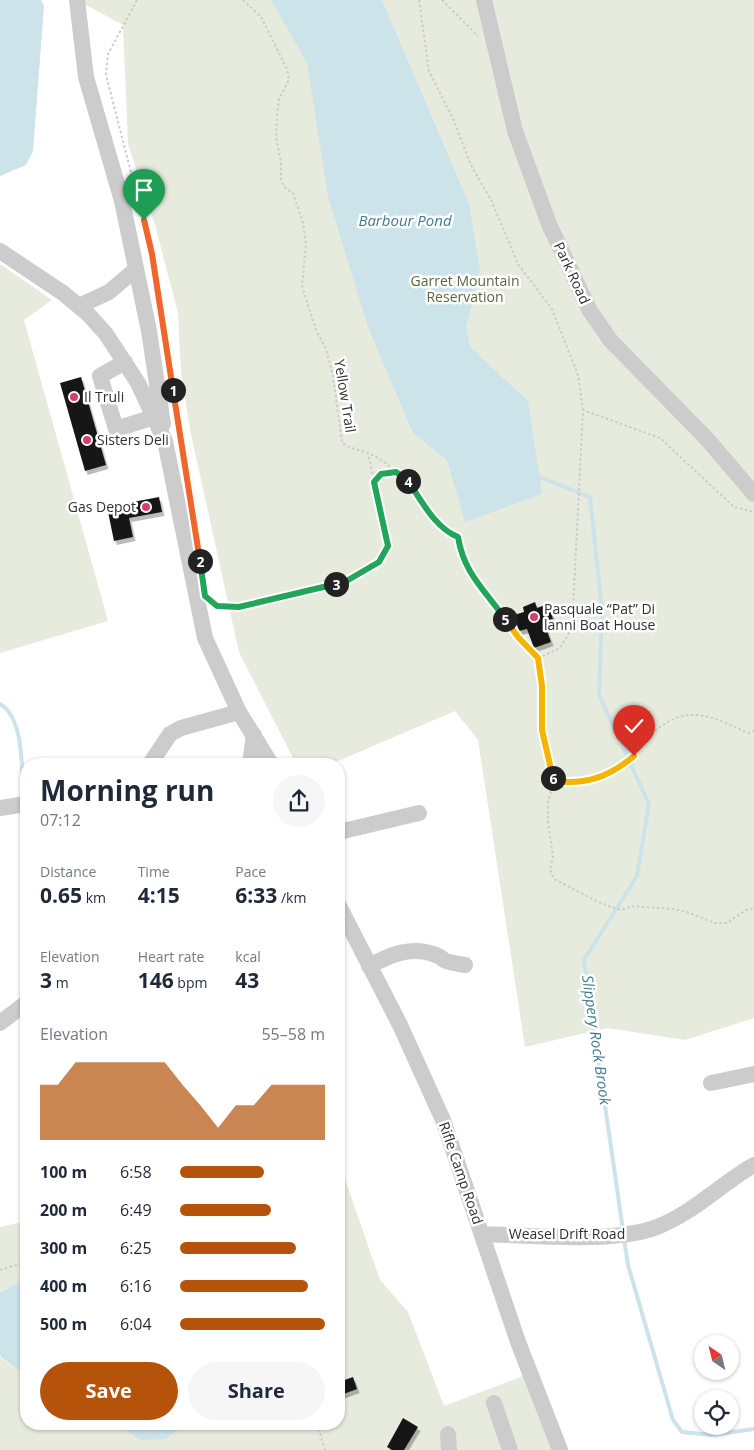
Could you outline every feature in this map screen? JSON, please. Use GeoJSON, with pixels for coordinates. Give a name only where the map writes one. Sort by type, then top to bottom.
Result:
{"type":"FeatureCollection","features":[{"type":"Feature","properties":{"kind":"street"},"geometry":{"type":"LineString","coordinates":[[77,0],[86,77],[122,201],[149,331],[165,441],[205,638],[239,712],[267,758]]}},
{"type":"Feature","properties":{"kind":"street","name":"Park Road"},"geometry":{"type":"LineString","coordinates":[[484,0],[515,131],[532,181],[549,224],[590,311],[611,341],[707,439],[754,494]]}},
{"type":"Feature","properties":{"kind":"street"},"geometry":{"type":"LineString","coordinates":[[0,251],[79,306],[106,334],[125,362],[165,441]]}},
{"type":"Feature","properties":{"kind":"street"},"geometry":{"type":"LineString","coordinates":[[79,306],[109,292],[136,269]]}},
{"type":"Feature","properties":{"kind":"street"},"geometry":{"type":"LineString","coordinates":[[125,362],[100,376],[116,429],[154,417]]}},
{"type":"Feature","properties":{"kind":"street"},"geometry":{"type":"LineString","coordinates":[[154,758],[170,734],[181,728],[239,712]]}},
{"type":"Feature","properties":{"kind":"street"},"geometry":{"type":"LineString","coordinates":[[251,758],[254,735]]}},
{"type":"Feature","properties":{"kind":"street"},"geometry":{"type":"LineString","coordinates":[[0,808],[20,805]]}},
{"type":"Feature","properties":{"kind":"street"},"geometry":{"type":"LineString","coordinates":[[345,831],[419,813]]}},
{"type":"Feature","properties":{"kind":"street","name":"Rifle Camp Road"},"geometry":{"type":"LineString","coordinates":[[345,918],[408,1042],[443,1120],[518,1342],[560,1450]]}},
{"type":"Feature","properties":{"kind":"street"},"geometry":{"type":"LineString","coordinates":[[369,966],[392,954],[407,951],[422,951],[437,955],[445,961],[466,965]]}},
{"type":"Feature","properties":{"kind":"street"},"geometry":{"type":"LineString","coordinates":[[0,1023],[20,1008]]}},
{"type":"Feature","properties":{"kind":"street"},"geometry":{"type":"LineString","coordinates":[[711,1083],[754,1074]]}},
{"type":"Feature","properties":{"kind":"street","name":"Weasel Drift Road"},"geometry":{"type":"LineString","coordinates":[[482,1234],[604,1236],[640,1232],[675,1218],[753,1169]]}},
{"type":"Feature","properties":{"kind":"street"},"geometry":{"type":"LineString","coordinates":[[494,1404],[510,1450]]}},
{"type":"Feature","properties":{"kind":"path"},"geometry":{"type":"LineString","coordinates":[[137,0],[108,54],[106,75],[152,254],[162,320]]}},
{"type":"Feature","properties":{"kind":"path","name":"Yellow Trail"},"geometry":{"type":"LineString","coordinates":[[243,0],[261,17],[287,69],[289,80],[279,99],[276,138],[281,179],[284,186],[293,194],[303,223],[306,242],[302,286],[316,330],[326,349],[333,376],[342,443],[357,451],[368,453],[407,480],[448,533],[458,537],[460,553],[473,580],[518,637],[538,658]]}},
{"type":"Feature","properties":{"kind":"path"},"geometry":{"type":"LineString","coordinates":[[419,0],[429,71],[454,121],[470,164],[492,202],[518,264],[552,308],[578,375],[583,410],[572,628],[560,648],[538,658],[542,686],[542,730],[554,781],[548,802],[548,822],[553,857],[550,870],[554,879],[575,889],[584,897],[621,910],[632,906],[673,909],[687,912],[715,923],[727,923],[746,910],[754,908]]}},
{"type":"Feature","properties":{"kind":"path"},"geometry":{"type":"LineString","coordinates":[[442,0],[497,55]]}},
{"type":"Feature","properties":{"kind":"path"},"geometry":{"type":"LineString","coordinates":[[583,410],[660,438],[734,507],[754,512]]}},
{"type":"Feature","properties":{"kind":"path"},"geometry":{"type":"LineString","coordinates":[[177,416],[182,449]]}},
{"type":"Feature","properties":{"kind":"path"},"geometry":{"type":"LineString","coordinates":[[211,601],[217,606],[239,607],[343,583],[379,562],[388,546],[368,453]]}},
{"type":"Feature","properties":{"kind":"path"},"geometry":{"type":"LineString","coordinates":[[374,482],[381,474],[396,472]]}},
{"type":"Feature","properties":{"kind":"path"},"geometry":{"type":"LineString","coordinates":[[554,781],[580,782],[600,778],[619,769],[634,756],[656,729],[674,718],[691,714],[711,718],[748,732],[754,731]]}},
{"type":"Feature","properties":{"kind":"path"},"geometry":{"type":"LineString","coordinates":[[0,1270],[20,1264]]}},
{"type":"Feature","properties":{"kind":"path"},"geometry":{"type":"LineString","coordinates":[[319,1430],[325,1450]]}},
{"type":"Feature","properties":{"kind":"green space","name":"Garret Mountain Reservation"},"geometry":{"type":"Polygon","coordinates":[[[77,0],[754,0],[754,1018],[685,1040],[607,1028],[525,1047],[478,740],[455,711],[345,758],[293,758],[239,652],[190,430],[181,372],[178,313],[155,225],[128,144],[123,25],[77,0]]]}},
{"type":"Feature","properties":{"kind":"green space"},"geometry":{"type":"Polygon","coordinates":[[[0,264],[52,300],[24,320],[108,621],[0,653],[0,264]]]}},
{"type":"Feature","properties":{"kind":"green space"},"geometry":{"type":"Polygon","coordinates":[[[345,1179],[380,1280],[408,1312],[444,1406],[523,1376],[552,1450],[0,1450],[0,1354],[1,1358],[20,1372],[20,1430],[125,1430],[139,1440],[170,1430],[345,1430],[345,1179]]]}},
{"type":"Feature","properties":{"kind":"green space"},"geometry":{"type":"Polygon","coordinates":[[[20,1222],[20,1281],[0,1293],[0,1227],[20,1222]]]}},
{"type":"Feature","properties":{"kind":"water"},"geometry":{"type":"Polygon","coordinates":[[[0,0],[41,0],[44,6],[33,151],[26,165],[0,176],[0,0]]]}},
{"type":"Feature","properties":{"kind":"water","name":"Barbour Pond"},"geometry":{"type":"Polygon","coordinates":[[[271,0],[382,0],[469,204],[480,271],[466,327],[470,347],[528,401],[542,494],[465,522],[447,460],[413,433],[368,327],[328,196],[307,63],[271,0]]]}},
{"type":"Feature","properties":{"kind":"water"},"geometry":{"type":"Polygon","coordinates":[[[20,1281],[20,1371],[1,1357],[0,1354],[0,1293],[20,1281]]]}},
{"type":"Feature","properties":{"kind":"water"},"geometry":{"type":"Polygon","coordinates":[[[125,1430],[179,1430],[165,1439],[139,1440],[125,1430]]]}},
{"type":"Feature","properties":{"kind":"building"},"geometry":{"type":"Polygon","coordinates":[[[81,377],[106,465],[85,471],[60,383],[81,377]]]}},
{"type":"Feature","properties":{"kind":"building"},"geometry":{"type":"Polygon","coordinates":[[[159,497],[162,512],[129,518],[133,537],[114,541],[107,507],[159,497]]]}},
{"type":"Feature","properties":{"kind":"building","name":"Pasquale “Pat” Di lanni Boat House"},"geometry":{"type":"Polygon","coordinates":[[[535,602],[537,608],[548,604],[553,619],[544,623],[551,642],[534,648],[527,629],[519,631],[514,615],[524,612],[523,607],[535,602]]]}},
{"type":"Feature","properties":{"kind":"building"},"geometry":{"type":"Polygon","coordinates":[[[353,1377],[357,1389],[345,1394],[345,1380],[353,1377]]]}},
{"type":"Feature","properties":{"kind":"building"},"geometry":{"type":"Polygon","coordinates":[[[403,1418],[418,1427],[404,1450],[392,1450],[387,1447],[403,1418]]]}},
{"type":"Feature","properties":{"kind":"waterway","name":"Slippery Rock Brook"},"geometry":{"type":"LineString","coordinates":[[539,477],[590,497],[602,610],[599,695],[649,804],[637,876],[584,960],[623,1230]]}},
{"type":"Feature","properties":{"kind":"waterway"},"geometry":{"type":"LineString","coordinates":[[0,704],[14,720],[22,758]]}},
{"type":"Feature","properties":{"kind":"waterway","name":"Slippery Rock Brook"},"geometry":{"type":"LineString","coordinates":[[624,1239],[628,1265],[673,1420],[682,1432],[712,1435],[754,1429]]}},
{"type":"Feature","properties":{"kind":"place","name":"Il Truli"},"geometry":{"type":"Point","coordinates":[74,397]}},
{"type":"Feature","properties":{"kind":"place","name":"Sisters Deli"},"geometry":{"type":"Point","coordinates":[87,440]}},
{"type":"Feature","properties":{"kind":"place","name":"Gas Depot"},"geometry":{"type":"Point","coordinates":[146,507]}},
{"type":"Feature","properties":{"kind":"place","name":"Pasquale “Pat” Di lanni Boat House"},"geometry":{"type":"Point","coordinates":[534,617]}},
{"type":"Feature","properties":{"kind":"route"},"geometry":{"type":"LineString","coordinates":[[144,220],[152,254],[205,596],[217,606],[239,607],[343,583],[379,562],[388,546],[374,482],[381,474],[396,472],[407,480],[448,533],[458,537],[460,553],[473,580],[498,609],[518,637],[538,658],[542,686],[542,730],[554,781],[580,782],[600,778],[619,769],[634,756]]}}]}
